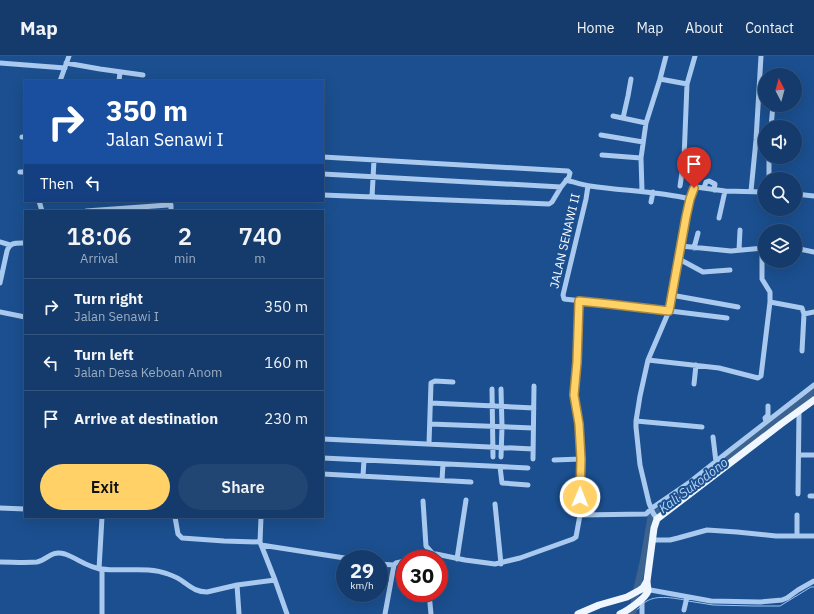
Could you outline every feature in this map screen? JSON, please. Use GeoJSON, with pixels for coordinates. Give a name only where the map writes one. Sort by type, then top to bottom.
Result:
{"type":"FeatureCollection","features":[{"type":"Feature","properties":{"kind":"main road"},"geometry":{"type":"LineString","coordinates":[[578,614],[599,605],[628,597],[643,590],[647,581],[655,514],[687,497],[732,455],[799,412],[814,400]]}},
{"type":"Feature","properties":{"kind":"main road"},"geometry":{"type":"LineString","coordinates":[[620,614],[641,602],[646,594],[643,590]]}},
{"type":"Feature","properties":{"kind":"main road"},"geometry":{"type":"LineString","coordinates":[[628,597],[632,606]]}},
{"type":"Feature","properties":{"kind":"street"},"geometry":{"type":"LineString","coordinates":[[60,80],[68,56]]}},
{"type":"Feature","properties":{"kind":"street"},"geometry":{"type":"LineString","coordinates":[[642,191],[641,158],[646,123],[666,56]]}},
{"type":"Feature","properties":{"kind":"street"},"geometry":{"type":"LineString","coordinates":[[680,186],[684,159],[687,84],[696,56]]}},
{"type":"Feature","properties":{"kind":"street"},"geometry":{"type":"LineString","coordinates":[[751,191],[756,140],[761,56]]}},
{"type":"Feature","properties":{"kind":"street"},"geometry":{"type":"LineString","coordinates":[[0,63],[66,65],[143,75]]}},
{"type":"Feature","properties":{"kind":"street"},"geometry":{"type":"LineString","coordinates":[[119,80],[120,72]]}},
{"type":"Feature","properties":{"kind":"street"},"geometry":{"type":"LineString","coordinates":[[623,118],[631,79]]}},
{"type":"Feature","properties":{"kind":"street"},"geometry":{"type":"LineString","coordinates":[[660,79],[687,84]]}},
{"type":"Feature","properties":{"kind":"street"},"geometry":{"type":"LineString","coordinates":[[613,116],[646,123]]}},
{"type":"Feature","properties":{"kind":"street"},"geometry":{"type":"LineString","coordinates":[[601,134],[643,142]]}},
{"type":"Feature","properties":{"kind":"street"},"geometry":{"type":"LineString","coordinates":[[602,155],[641,158]]}},
{"type":"Feature","properties":{"kind":"street"},"geometry":{"type":"LineString","coordinates":[[324,157],[568,171],[570,173],[552,202],[549,204],[324,195]]}},
{"type":"Feature","properties":{"kind":"street"},"geometry":{"type":"LineString","coordinates":[[372,197],[374,160]]}},
{"type":"Feature","properties":{"kind":"street"},"geometry":{"type":"LineString","coordinates":[[324,174],[561,187]]}},
{"type":"Feature","properties":{"kind":"street"},"geometry":{"type":"LineString","coordinates":[[566,180],[588,186],[653,192],[690,199]]}},
{"type":"Feature","properties":{"kind":"street","name":"JALAN SENAWI II"},"geometry":{"type":"LineString","coordinates":[[579,301],[566,300],[564,299],[563,295],[588,186]]}},
{"type":"Feature","properties":{"kind":"street"},"geometry":{"type":"LineString","coordinates":[[655,514],[649,503],[640,465],[636,421],[648,360],[669,311],[690,199],[694,188],[696,187],[725,191],[758,192]]}},
{"type":"Feature","properties":{"kind":"street"},"geometry":{"type":"LineString","coordinates":[[719,218],[725,191]]}},
{"type":"Feature","properties":{"kind":"street"},"geometry":{"type":"LineString","coordinates":[[651,202],[653,192]]}},
{"type":"Feature","properties":{"kind":"street"},"geometry":{"type":"LineString","coordinates":[[802,195],[814,196]]}},
{"type":"Feature","properties":{"kind":"street"},"geometry":{"type":"LineString","coordinates":[[122,210],[170,205],[171,210]]}},
{"type":"Feature","properties":{"kind":"street"},"geometry":{"type":"LineString","coordinates":[[739,250],[740,230]]}},
{"type":"Feature","properties":{"kind":"street"},"geometry":{"type":"LineString","coordinates":[[694,248],[698,233]]}},
{"type":"Feature","properties":{"kind":"street"},"geometry":{"type":"LineString","coordinates":[[0,242],[10,245],[24,243]]}},
{"type":"Feature","properties":{"kind":"street"},"geometry":{"type":"LineString","coordinates":[[0,283],[7,251],[10,245]]}},
{"type":"Feature","properties":{"kind":"street"},"geometry":{"type":"LineString","coordinates":[[681,246],[731,251],[758,248]]}},
{"type":"Feature","properties":{"kind":"street"},"geometry":{"type":"LineString","coordinates":[[802,249],[814,252]]}},
{"type":"Feature","properties":{"kind":"street"},"geometry":{"type":"LineString","coordinates":[[679,259],[703,272],[730,270]]}},
{"type":"Feature","properties":{"kind":"street"},"geometry":{"type":"LineString","coordinates":[[648,360],[719,368],[756,378],[761,376],[770,302],[770,292],[762,279],[763,268]]}},
{"type":"Feature","properties":{"kind":"street"},"geometry":{"type":"LineString","coordinates":[[671,295],[738,307]]}},
{"type":"Feature","properties":{"kind":"street"},"geometry":{"type":"LineString","coordinates":[[448,557],[498,564],[520,558],[576,537],[580,515],[581,459],[579,424],[574,395],[577,362],[579,301],[727,318]]}},
{"type":"Feature","properties":{"kind":"street"},"geometry":{"type":"LineString","coordinates":[[770,302],[802,308],[804,314],[802,351]]}},
{"type":"Feature","properties":{"kind":"street"},"geometry":{"type":"LineString","coordinates":[[0,312],[24,317]]}},
{"type":"Feature","properties":{"kind":"street"},"geometry":{"type":"LineString","coordinates":[[804,314],[814,312]]}},
{"type":"Feature","properties":{"kind":"street"},"geometry":{"type":"LineString","coordinates":[[694,384],[696,365]]}},
{"type":"Feature","properties":{"kind":"street"},"geometry":{"type":"LineString","coordinates":[[429,444],[432,382],[453,382]]}},
{"type":"Feature","properties":{"kind":"street"},"geometry":{"type":"LineString","coordinates":[[580,515],[655,514],[690,482],[716,462],[732,455],[766,422],[814,385]]}},
{"type":"Feature","properties":{"kind":"street"},"geometry":{"type":"LineString","coordinates":[[533,458],[534,386]]}},
{"type":"Feature","properties":{"kind":"street"},"geometry":{"type":"LineString","coordinates":[[492,389],[493,457]]}},
{"type":"Feature","properties":{"kind":"street"},"geometry":{"type":"LineString","coordinates":[[501,457],[502,389]]}},
{"type":"Feature","properties":{"kind":"street"},"geometry":{"type":"LineString","coordinates":[[431,403],[534,408]]}},
{"type":"Feature","properties":{"kind":"street"},"geometry":{"type":"LineString","coordinates":[[766,422],[765,419],[768,415],[768,406]]}},
{"type":"Feature","properties":{"kind":"street"},"geometry":{"type":"LineString","coordinates":[[798,494],[799,412]]}},
{"type":"Feature","properties":{"kind":"street"},"geometry":{"type":"LineString","coordinates":[[636,421],[702,427]]}},
{"type":"Feature","properties":{"kind":"street"},"geometry":{"type":"LineString","coordinates":[[430,424],[533,428]]}},
{"type":"Feature","properties":{"kind":"street"},"geometry":{"type":"LineString","coordinates":[[713,437],[716,462]]}},
{"type":"Feature","properties":{"kind":"street"},"geometry":{"type":"LineString","coordinates":[[324,439],[533,449]]}},
{"type":"Feature","properties":{"kind":"street"},"geometry":{"type":"LineString","coordinates":[[799,454],[814,455]]}},
{"type":"Feature","properties":{"kind":"street"},"geometry":{"type":"LineString","coordinates":[[324,458],[528,468]]}},
{"type":"Feature","properties":{"kind":"street"},"geometry":{"type":"LineString","coordinates":[[554,460],[581,459]]}},
{"type":"Feature","properties":{"kind":"street"},"geometry":{"type":"LineString","coordinates":[[363,476],[364,460]]}},
{"type":"Feature","properties":{"kind":"street"},"geometry":{"type":"LineString","coordinates":[[442,480],[443,464]]}},
{"type":"Feature","properties":{"kind":"street"},"geometry":{"type":"LineString","coordinates":[[500,467],[502,484],[528,485]]}},
{"type":"Feature","properties":{"kind":"street"},"geometry":{"type":"LineString","coordinates":[[324,474],[471,482]]}},
{"type":"Feature","properties":{"kind":"street"},"geometry":{"type":"LineString","coordinates":[[457,559],[466,500]]}},
{"type":"Feature","properties":{"kind":"street"},"geometry":{"type":"LineString","coordinates":[[423,501],[426,546],[428,550]]}},
{"type":"Feature","properties":{"kind":"street"},"geometry":{"type":"LineString","coordinates":[[495,504],[498,564]]}},
{"type":"Feature","properties":{"kind":"street"},"geometry":{"type":"LineString","coordinates":[[0,508],[24,509]]}},
{"type":"Feature","properties":{"kind":"street"},"geometry":{"type":"LineString","coordinates":[[797,515],[797,536]]}},
{"type":"Feature","properties":{"kind":"street"},"geometry":{"type":"LineString","coordinates":[[102,518],[100,569],[102,614]]}},
{"type":"Feature","properties":{"kind":"street"},"geometry":{"type":"LineString","coordinates":[[175,518],[178,534],[182,538],[260,544],[336,557]]}},
{"type":"Feature","properties":{"kind":"street"},"geometry":{"type":"LineString","coordinates":[[261,518],[260,544],[287,614]]}},
{"type":"Feature","properties":{"kind":"street"},"geometry":{"type":"LineString","coordinates":[[652,540],[670,540],[707,530],[776,536],[814,536]]}},
{"type":"Feature","properties":{"kind":"street"},"geometry":{"type":"LineString","coordinates":[[0,562],[38,562],[56,553],[66,554],[83,563],[100,569],[148,570],[168,574],[202,592],[237,585],[275,580]]}},
{"type":"Feature","properties":{"kind":"street"},"geometry":{"type":"LineString","coordinates":[[384,614],[394,565],[388,565]]}},
{"type":"Feature","properties":{"kind":"street"},"geometry":{"type":"LineString","coordinates":[[643,590],[686,599],[724,602],[760,602],[778,601],[787,598],[814,581]]}},
{"type":"Feature","properties":{"kind":"street"},"geometry":{"type":"LineString","coordinates":[[237,585],[239,614]]}},
{"type":"Feature","properties":{"kind":"street"},"geometry":{"type":"LineString","coordinates":[[684,610],[686,599]]}},
{"type":"Feature","properties":{"kind":"street"},"geometry":{"type":"LineString","coordinates":[[430,602],[431,614]]}},
{"type":"Feature","properties":{"kind":"street"},"geometry":{"type":"LineString","coordinates":[[641,602],[642,614]]}},
{"type":"Feature","properties":{"kind":"waterway","name":"Kali Sukodono"},"geometry":{"type":"LineString","coordinates":[[632,614],[651,517],[814,393]]}},
{"type":"Feature","properties":{"kind":"waterway"},"geometry":{"type":"LineString","coordinates":[[688,601],[713,605],[780,606],[811,587],[814,587]]}},
{"type":"Feature","properties":{"kind":"waterway"},"geometry":{"type":"LineString","coordinates":[[644,603],[653,598],[685,600]]}},
{"type":"Feature","properties":{"kind":"waterway","name":"Kali Sukodono"},"geometry":{"type":"LineString","coordinates":[[633,613],[640,607]]}},
{"type":"Feature","properties":{"kind":"route"},"geometry":{"type":"LineString","coordinates":[[580,497],[581,459],[579,424],[574,395],[577,362],[579,301],[669,311],[686,217],[694,188]]}}]}
